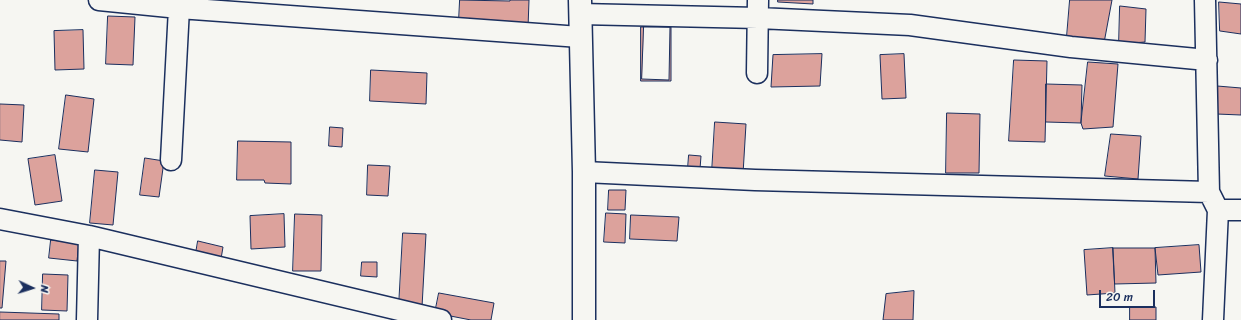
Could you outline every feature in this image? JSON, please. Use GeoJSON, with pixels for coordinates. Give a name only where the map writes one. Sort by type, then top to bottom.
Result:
{"type":"FeatureCollection","features":[{"type":"Feature","properties":{"kind":"street"},"geometry":{"type":"LineString","coordinates":[[99,0],[179,8],[580,37]]}},
{"type":"Feature","properties":{"kind":"street"},"geometry":{"type":"LineString","coordinates":[[1206,0],[1209,192],[1218,210],[1213,320]]}},
{"type":"Feature","properties":{"kind":"street"},"geometry":{"type":"LineString","coordinates":[[584,320],[584,172],[580,7],[758,9],[910,25],[1071,47],[1207,60]]}},
{"type":"Feature","properties":{"kind":"street"},"geometry":{"type":"LineString","coordinates":[[171,160],[179,8]]}},
{"type":"Feature","properties":{"kind":"street"},"geometry":{"type":"LineString","coordinates":[[757,73],[758,9]]}},
{"type":"Feature","properties":{"kind":"street"},"geometry":{"type":"LineString","coordinates":[[584,172],[755,180],[1209,192]]}},
{"type":"Feature","properties":{"kind":"street"},"geometry":{"type":"LineString","coordinates":[[1218,210],[1241,210]]}},
{"type":"Feature","properties":{"kind":"street"},"geometry":{"type":"LineString","coordinates":[[0,219],[89,236],[441,320]]}},
{"type":"Feature","properties":{"kind":"street"},"geometry":{"type":"LineString","coordinates":[[87,320],[89,236]]}},
{"type":"Feature","properties":{"kind":"building"},"geometry":{"type":"Polygon","coordinates":[[[460,0],[529,0],[528,28],[459,20],[460,0]]]}},
{"type":"Feature","properties":{"kind":"building"},"geometry":{"type":"Polygon","coordinates":[[[778,0],[813,0],[813,4],[778,2],[778,0]]]}},
{"type":"Feature","properties":{"kind":"building"},"geometry":{"type":"Polygon","coordinates":[[[1070,0],[1112,0],[1104,43],[1067,36],[1070,0]]]}},
{"type":"Feature","properties":{"kind":"building"},"geometry":{"type":"Polygon","coordinates":[[[1219,2],[1241,4],[1241,34],[1220,31],[1219,2]]]}},
{"type":"Feature","properties":{"kind":"building"},"geometry":{"type":"Polygon","coordinates":[[[1120,6],[1146,9],[1145,42],[1119,44],[1120,6]]]}},
{"type":"Feature","properties":{"kind":"building"},"geometry":{"type":"Polygon","coordinates":[[[108,16],[135,17],[133,65],[106,64],[108,16]]]}},
{"type":"Feature","properties":{"kind":"building"},"geometry":{"type":"Polygon","coordinates":[[[644,26],[670,27],[669,80],[642,79],[644,26]]]}},
{"type":"Feature","properties":{"kind":"building"},"geometry":{"type":"Polygon","coordinates":[[[641,27],[671,27],[671,81],[641,81],[641,27]]]}},
{"type":"Feature","properties":{"kind":"building"},"geometry":{"type":"Polygon","coordinates":[[[83,30],[84,69],[55,70],[54,31],[83,30]]]}},
{"type":"Feature","properties":{"kind":"building"},"geometry":{"type":"Polygon","coordinates":[[[822,54],[820,86],[771,87],[773,55],[822,54]]]}},
{"type":"Feature","properties":{"kind":"building"},"geometry":{"type":"Polygon","coordinates":[[[904,54],[906,98],[882,99],[880,55],[904,54]]]}},
{"type":"Feature","properties":{"kind":"building"},"geometry":{"type":"Polygon","coordinates":[[[1014,60],[1047,61],[1045,142],[1009,141],[1014,60]]]}},
{"type":"Feature","properties":{"kind":"building"},"geometry":{"type":"Polygon","coordinates":[[[1088,62],[1118,64],[1113,127],[1083,129],[1081,123],[1088,62]]]}},
{"type":"Feature","properties":{"kind":"building"},"geometry":{"type":"Polygon","coordinates":[[[371,70],[427,73],[426,104],[370,101],[371,70]]]}},
{"type":"Feature","properties":{"kind":"building"},"geometry":{"type":"Polygon","coordinates":[[[1046,84],[1082,85],[1081,123],[1046,122],[1046,84]]]}},
{"type":"Feature","properties":{"kind":"building"},"geometry":{"type":"Polygon","coordinates":[[[1217,86],[1241,88],[1241,115],[1216,114],[1217,86]]]}},
{"type":"Feature","properties":{"kind":"building"},"geometry":{"type":"Polygon","coordinates":[[[66,95],[94,99],[88,152],[59,149],[66,95]]]}},
{"type":"Feature","properties":{"kind":"building"},"geometry":{"type":"Polygon","coordinates":[[[0,104],[24,105],[22,142],[0,140],[0,104]]]}},
{"type":"Feature","properties":{"kind":"building"},"geometry":{"type":"Polygon","coordinates":[[[947,113],[980,114],[979,173],[946,173],[947,113]]]}},
{"type":"Feature","properties":{"kind":"building"},"geometry":{"type":"Polygon","coordinates":[[[715,122],[746,124],[743,174],[712,172],[715,122]]]}},
{"type":"Feature","properties":{"kind":"building"},"geometry":{"type":"Polygon","coordinates":[[[330,127],[343,128],[342,147],[329,146],[330,127]]]}},
{"type":"Feature","properties":{"kind":"building"},"geometry":{"type":"Polygon","coordinates":[[[1111,134],[1141,136],[1138,179],[1105,176],[1111,134]]]}},
{"type":"Feature","properties":{"kind":"building"},"geometry":{"type":"Polygon","coordinates":[[[238,141],[291,142],[291,184],[265,183],[264,180],[237,180],[238,141]]]}},
{"type":"Feature","properties":{"kind":"building"},"geometry":{"type":"Polygon","coordinates":[[[55,155],[62,201],[35,205],[28,159],[55,155]]]}},
{"type":"Feature","properties":{"kind":"building"},"geometry":{"type":"Polygon","coordinates":[[[689,155],[701,156],[700,169],[688,168],[689,155]]]}},
{"type":"Feature","properties":{"kind":"building"},"geometry":{"type":"Polygon","coordinates":[[[145,158],[164,161],[159,197],[140,195],[145,158]]]}},
{"type":"Feature","properties":{"kind":"building"},"geometry":{"type":"Polygon","coordinates":[[[368,165],[390,166],[388,196],[367,195],[368,165]]]}},
{"type":"Feature","properties":{"kind":"building"},"geometry":{"type":"Polygon","coordinates":[[[95,170],[118,172],[113,225],[90,223],[95,170]]]}},
{"type":"Feature","properties":{"kind":"building"},"geometry":{"type":"Polygon","coordinates":[[[609,190],[626,190],[625,210],[608,210],[609,190]]]}},
{"type":"Feature","properties":{"kind":"building"},"geometry":{"type":"Polygon","coordinates":[[[606,213],[626,214],[625,243],[604,242],[606,213]]]}},
{"type":"Feature","properties":{"kind":"building"},"geometry":{"type":"Polygon","coordinates":[[[284,214],[285,247],[251,249],[250,216],[284,214]]]}},
{"type":"Feature","properties":{"kind":"building"},"geometry":{"type":"Polygon","coordinates":[[[295,214],[322,215],[321,271],[293,271],[295,214]]]}},
{"type":"Feature","properties":{"kind":"building"},"geometry":{"type":"Polygon","coordinates":[[[631,215],[679,217],[677,241],[630,239],[631,215]]]}},
{"type":"Feature","properties":{"kind":"building"},"geometry":{"type":"Polygon","coordinates":[[[403,233],[426,234],[422,307],[399,306],[403,233]]]}},
{"type":"Feature","properties":{"kind":"building"},"geometry":{"type":"Polygon","coordinates":[[[51,240],[79,243],[77,261],[49,258],[51,240]]]}},
{"type":"Feature","properties":{"kind":"building"},"geometry":{"type":"Polygon","coordinates":[[[198,241],[223,247],[221,259],[196,253],[198,241]]]}},
{"type":"Feature","properties":{"kind":"building"},"geometry":{"type":"Polygon","coordinates":[[[1199,245],[1201,272],[1158,275],[1155,248],[1199,245]]]}},
{"type":"Feature","properties":{"kind":"building"},"geometry":{"type":"Polygon","coordinates":[[[1113,248],[1115,293],[1087,295],[1084,250],[1113,248]]]}},
{"type":"Feature","properties":{"kind":"building"},"geometry":{"type":"Polygon","coordinates":[[[1113,248],[1155,248],[1156,283],[1115,284],[1113,248]]]}},
{"type":"Feature","properties":{"kind":"building"},"geometry":{"type":"Polygon","coordinates":[[[0,261],[6,261],[2,308],[0,308],[0,261]]]}},
{"type":"Feature","properties":{"kind":"building"},"geometry":{"type":"Polygon","coordinates":[[[362,262],[377,262],[377,277],[361,276],[362,262]]]}},
{"type":"Feature","properties":{"kind":"building"},"geometry":{"type":"Polygon","coordinates":[[[43,274],[68,275],[67,311],[42,310],[43,274]]]}},
{"type":"Feature","properties":{"kind":"building"},"geometry":{"type":"Polygon","coordinates":[[[914,291],[913,320],[883,320],[886,294],[914,291]]]}},
{"type":"Feature","properties":{"kind":"building"},"geometry":{"type":"Polygon","coordinates":[[[439,293],[494,303],[491,320],[471,320],[435,313],[439,293]]]}},
{"type":"Feature","properties":{"kind":"building"},"geometry":{"type":"Polygon","coordinates":[[[1130,307],[1156,307],[1156,320],[1130,320],[1130,307]]]}},
{"type":"Feature","properties":{"kind":"building"},"geometry":{"type":"Polygon","coordinates":[[[0,312],[59,314],[59,320],[0,320],[0,312]]]}}]}
